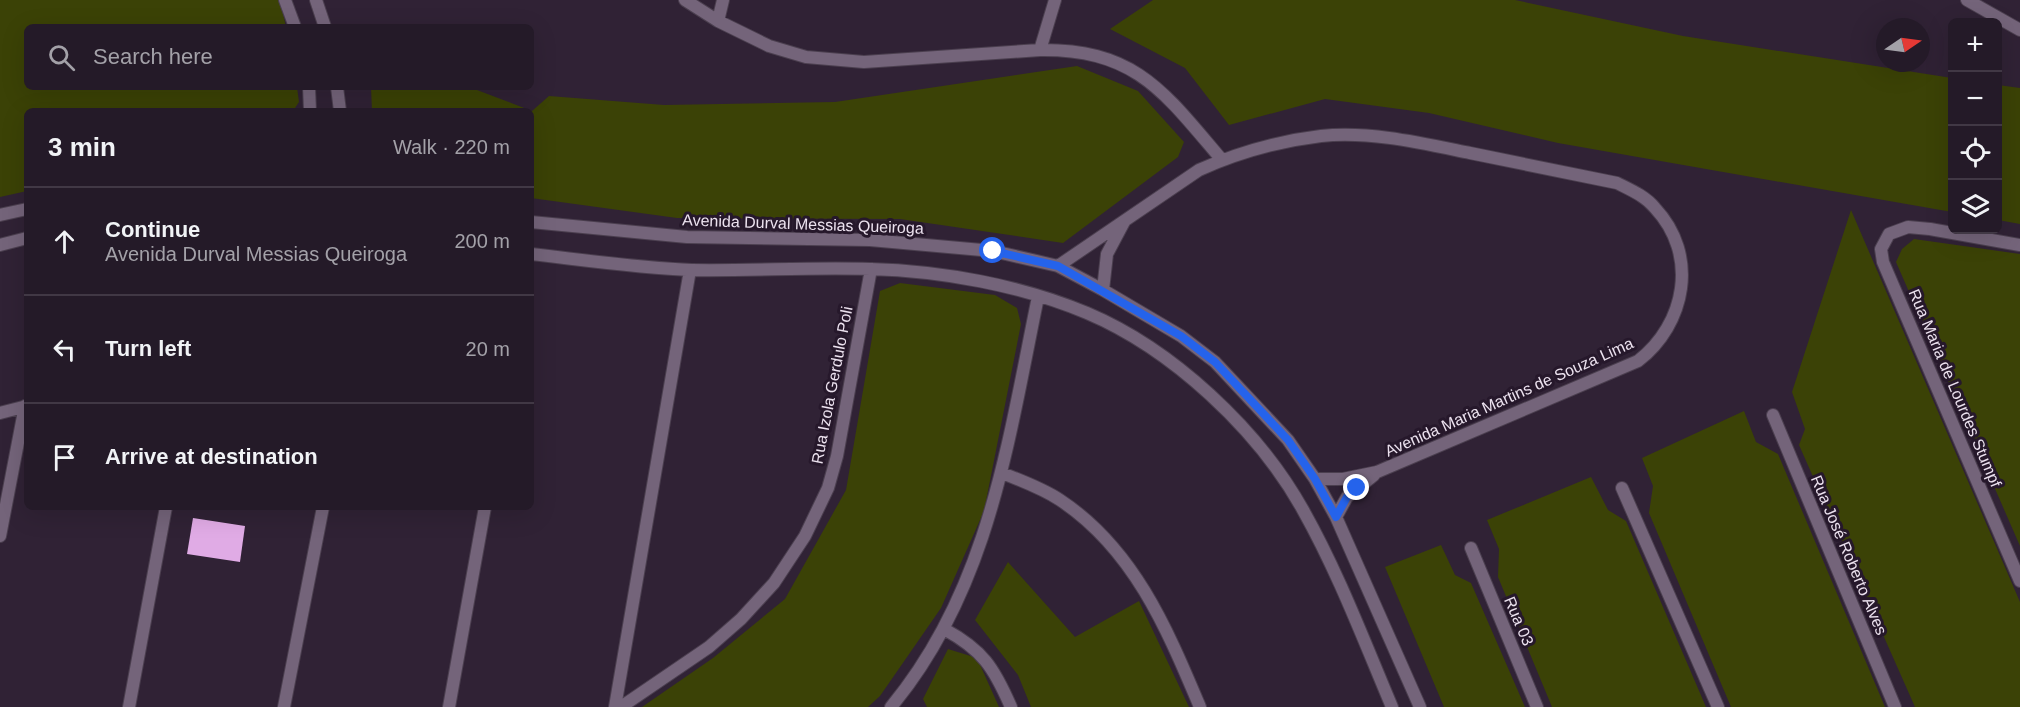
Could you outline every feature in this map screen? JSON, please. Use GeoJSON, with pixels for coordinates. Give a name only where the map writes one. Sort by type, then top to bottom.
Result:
{"type":"FeatureCollection","features":[{"type":"Feature","properties":{"kind":"street"},"geometry":{"type":"LineString","coordinates":[[285,0],[295,24]]}},
{"type":"Feature","properties":{"kind":"street"},"geometry":{"type":"LineString","coordinates":[[316,0],[324,24]]}},
{"type":"Feature","properties":{"kind":"street"},"geometry":{"type":"LineString","coordinates":[[685,0],[718,21],[769,46],[806,57],[864,62],[1040,50],[1085,52],[1130,68],[1181,111],[1222,160]]}},
{"type":"Feature","properties":{"kind":"street"},"geometry":{"type":"LineString","coordinates":[[718,21],[723,0]]}},
{"type":"Feature","properties":{"kind":"street"},"geometry":{"type":"LineString","coordinates":[[1040,50],[1055,0]]}},
{"type":"Feature","properties":{"kind":"street"},"geometry":{"type":"LineString","coordinates":[[1967,0],[2020,30]]}},
{"type":"Feature","properties":{"kind":"street"},"geometry":{"type":"LineString","coordinates":[[309,90],[310,108]]}},
{"type":"Feature","properties":{"kind":"street"},"geometry":{"type":"LineString","coordinates":[[338,90],[340,108]]}},
{"type":"Feature","properties":{"kind":"street","name":"Avenida Maria Martins de Souza Lima"},"geometry":{"type":"LineString","coordinates":[[1058,266],[1199,170],[1222,160],[1268,146],[1323,136],[1366,136],[1410,141],[1617,183],[1640,194],[1655,207],[1668,224],[1677,245],[1684,284],[1674,316],[1665,333],[1638,361],[1377,472],[1344,479],[1315,479]]}},
{"type":"Feature","properties":{"kind":"street"},"geometry":{"type":"LineString","coordinates":[[0,215],[24,209]]}},
{"type":"Feature","properties":{"kind":"street","name":"Avenida Maria Martins de Souza Lima"},"geometry":{"type":"LineString","coordinates":[[1103,290],[1107,254],[1124,220]]}},
{"type":"Feature","properties":{"kind":"street","name":"Avenida Durval Messias Queiroga"},"geometry":{"type":"LineString","coordinates":[[534,222],[687,237],[870,240],[993,251],[1058,266],[1103,290],[1181,336],[1215,362],[1288,440],[1315,479],[1336,517],[1420,707]]}},
{"type":"Feature","properties":{"kind":"street","name":"Rua Maria de Lourdes Stumpf"},"geometry":{"type":"LineString","coordinates":[[2020,245],[1908,227],[1895,231],[1885,239],[1881,249],[1883,262],[2020,581]]}},
{"type":"Feature","properties":{"kind":"street"},"geometry":{"type":"LineString","coordinates":[[0,245],[24,239]]}},
{"type":"Feature","properties":{"kind":"street"},"geometry":{"type":"LineString","coordinates":[[534,254],[690,270],[871,269],[985,283],[1086,313],[1151,350],[1190,377],[1227,412],[1261,450],[1303,508],[1332,567],[1392,707]]}},
{"type":"Feature","properties":{"kind":"street","name":"Rua Izola Gerdulo Poli"},"geometry":{"type":"LineString","coordinates":[[621,707],[709,647],[741,619],[774,583],[805,536],[828,488],[837,456],[871,269]]}},
{"type":"Feature","properties":{"kind":"street"},"geometry":{"type":"LineString","coordinates":[[615,707],[690,270]]}},
{"type":"Feature","properties":{"kind":"street"},"geometry":{"type":"LineString","coordinates":[[891,707],[944,629],[980,549],[1002,473],[1038,297]]}},
{"type":"Feature","properties":{"kind":"street"},"geometry":{"type":"LineString","coordinates":[[0,412],[24,406]]}},
{"type":"Feature","properties":{"kind":"street"},"geometry":{"type":"LineString","coordinates":[[0,536],[24,416]]}},
{"type":"Feature","properties":{"kind":"street","name":"Rua José Roberto Alves"},"geometry":{"type":"LineString","coordinates":[[1773,416],[1895,707]]}},
{"type":"Feature","properties":{"kind":"street","name":"Avenida Maria Martins de Souza Lima"},"geometry":{"type":"LineString","coordinates":[[1336,517],[1347,497],[1377,472]]}},
{"type":"Feature","properties":{"kind":"street"},"geometry":{"type":"LineString","coordinates":[[1002,473],[1060,500],[1100,533],[1127,563],[1150,598],[1169,635],[1200,707]]}},
{"type":"Feature","properties":{"kind":"street"},"geometry":{"type":"LineString","coordinates":[[1622,488],[1718,707]]}},
{"type":"Feature","properties":{"kind":"street"},"geometry":{"type":"LineString","coordinates":[[129,707],[165,510]]}},
{"type":"Feature","properties":{"kind":"street"},"geometry":{"type":"LineString","coordinates":[[284,707],[322,510]]}},
{"type":"Feature","properties":{"kind":"street"},"geometry":{"type":"LineString","coordinates":[[449,707],[484,510]]}},
{"type":"Feature","properties":{"kind":"street","name":"Rua 03"},"geometry":{"type":"LineString","coordinates":[[1471,548],[1537,707]]}},
{"type":"Feature","properties":{"kind":"street"},"geometry":{"type":"LineString","coordinates":[[944,629],[963,639],[985,657],[997,675],[1011,707]]}},
{"type":"Feature","properties":{"kind":"green space"},"geometry":{"type":"Polygon","coordinates":[[[0,0],[280,0],[285,24],[24,24],[24,90],[297,90],[299,102],[295,108],[24,108],[24,192],[0,197],[0,0]]]}},
{"type":"Feature","properties":{"kind":"green space"},"geometry":{"type":"Polygon","coordinates":[[[1153,0],[1515,0],[1683,36],[1876,66],[1876,72],[1914,72],[1948,77],[1948,211],[1558,143],[1429,113],[1325,99],[1229,125],[1185,68],[1110,29],[1153,0]]]}},
{"type":"Feature","properties":{"kind":"green space"},"geometry":{"type":"Polygon","coordinates":[[[1077,66],[1138,91],[1184,142],[1178,157],[1063,243],[900,219],[677,218],[534,198],[534,109],[549,96],[664,105],[835,102],[1077,66]]]}},
{"type":"Feature","properties":{"kind":"green space"},"geometry":{"type":"Polygon","coordinates":[[[2002,86],[2020,88],[2020,224],[2002,221],[2002,86]]]}},
{"type":"Feature","properties":{"kind":"green space"},"geometry":{"type":"Polygon","coordinates":[[[371,90],[477,90],[524,108],[372,108],[371,90]]]}},
{"type":"Feature","properties":{"kind":"green space"},"geometry":{"type":"Polygon","coordinates":[[[1851,210],[2020,602],[2020,707],[1915,707],[1799,445],[1805,429],[1792,392],[1851,210]]]}},
{"type":"Feature","properties":{"kind":"green space"},"geometry":{"type":"Polygon","coordinates":[[[1914,239],[2020,254],[2020,546],[1896,262],[1902,249],[1914,239]]]}},
{"type":"Feature","properties":{"kind":"green space"},"geometry":{"type":"Polygon","coordinates":[[[900,283],[995,295],[1017,308],[1021,324],[984,511],[941,608],[880,696],[868,707],[642,707],[713,658],[785,599],[846,490],[880,291],[900,283]]]}},
{"type":"Feature","properties":{"kind":"green space"},"geometry":{"type":"Polygon","coordinates":[[[1744,411],[1756,442],[1778,454],[1885,707],[1731,707],[1649,513],[1653,486],[1642,458],[1744,411]]]}},
{"type":"Feature","properties":{"kind":"green space"},"geometry":{"type":"Polygon","coordinates":[[[1591,477],[1608,510],[1626,521],[1706,707],[1552,707],[1498,577],[1499,549],[1487,520],[1591,477]]]}},
{"type":"Feature","properties":{"kind":"green space"},"geometry":{"type":"Polygon","coordinates":[[[1441,545],[1455,575],[1471,583],[1525,707],[1444,707],[1385,567],[1441,545]]]}},
{"type":"Feature","properties":{"kind":"green space"},"geometry":{"type":"Polygon","coordinates":[[[1008,562],[1075,637],[1139,601],[1189,707],[1031,707],[1018,675],[975,620],[1008,562]]]}},
{"type":"Feature","properties":{"kind":"green space"},"geometry":{"type":"Polygon","coordinates":[[[948,649],[977,658],[999,707],[927,707],[923,699],[948,649]]]}},
{"type":"Feature","properties":{"kind":"building"},"geometry":{"type":"Polygon","coordinates":[[[193,518],[245,526],[240,562],[187,554],[193,518]]]}},
{"type":"Feature","properties":{"kind":"route"},"geometry":{"type":"LineString","coordinates":[[993,251],[1058,266],[1181,336],[1215,362],[1288,440],[1315,479],[1336,517],[1347,497],[1357,488]]}}]}
